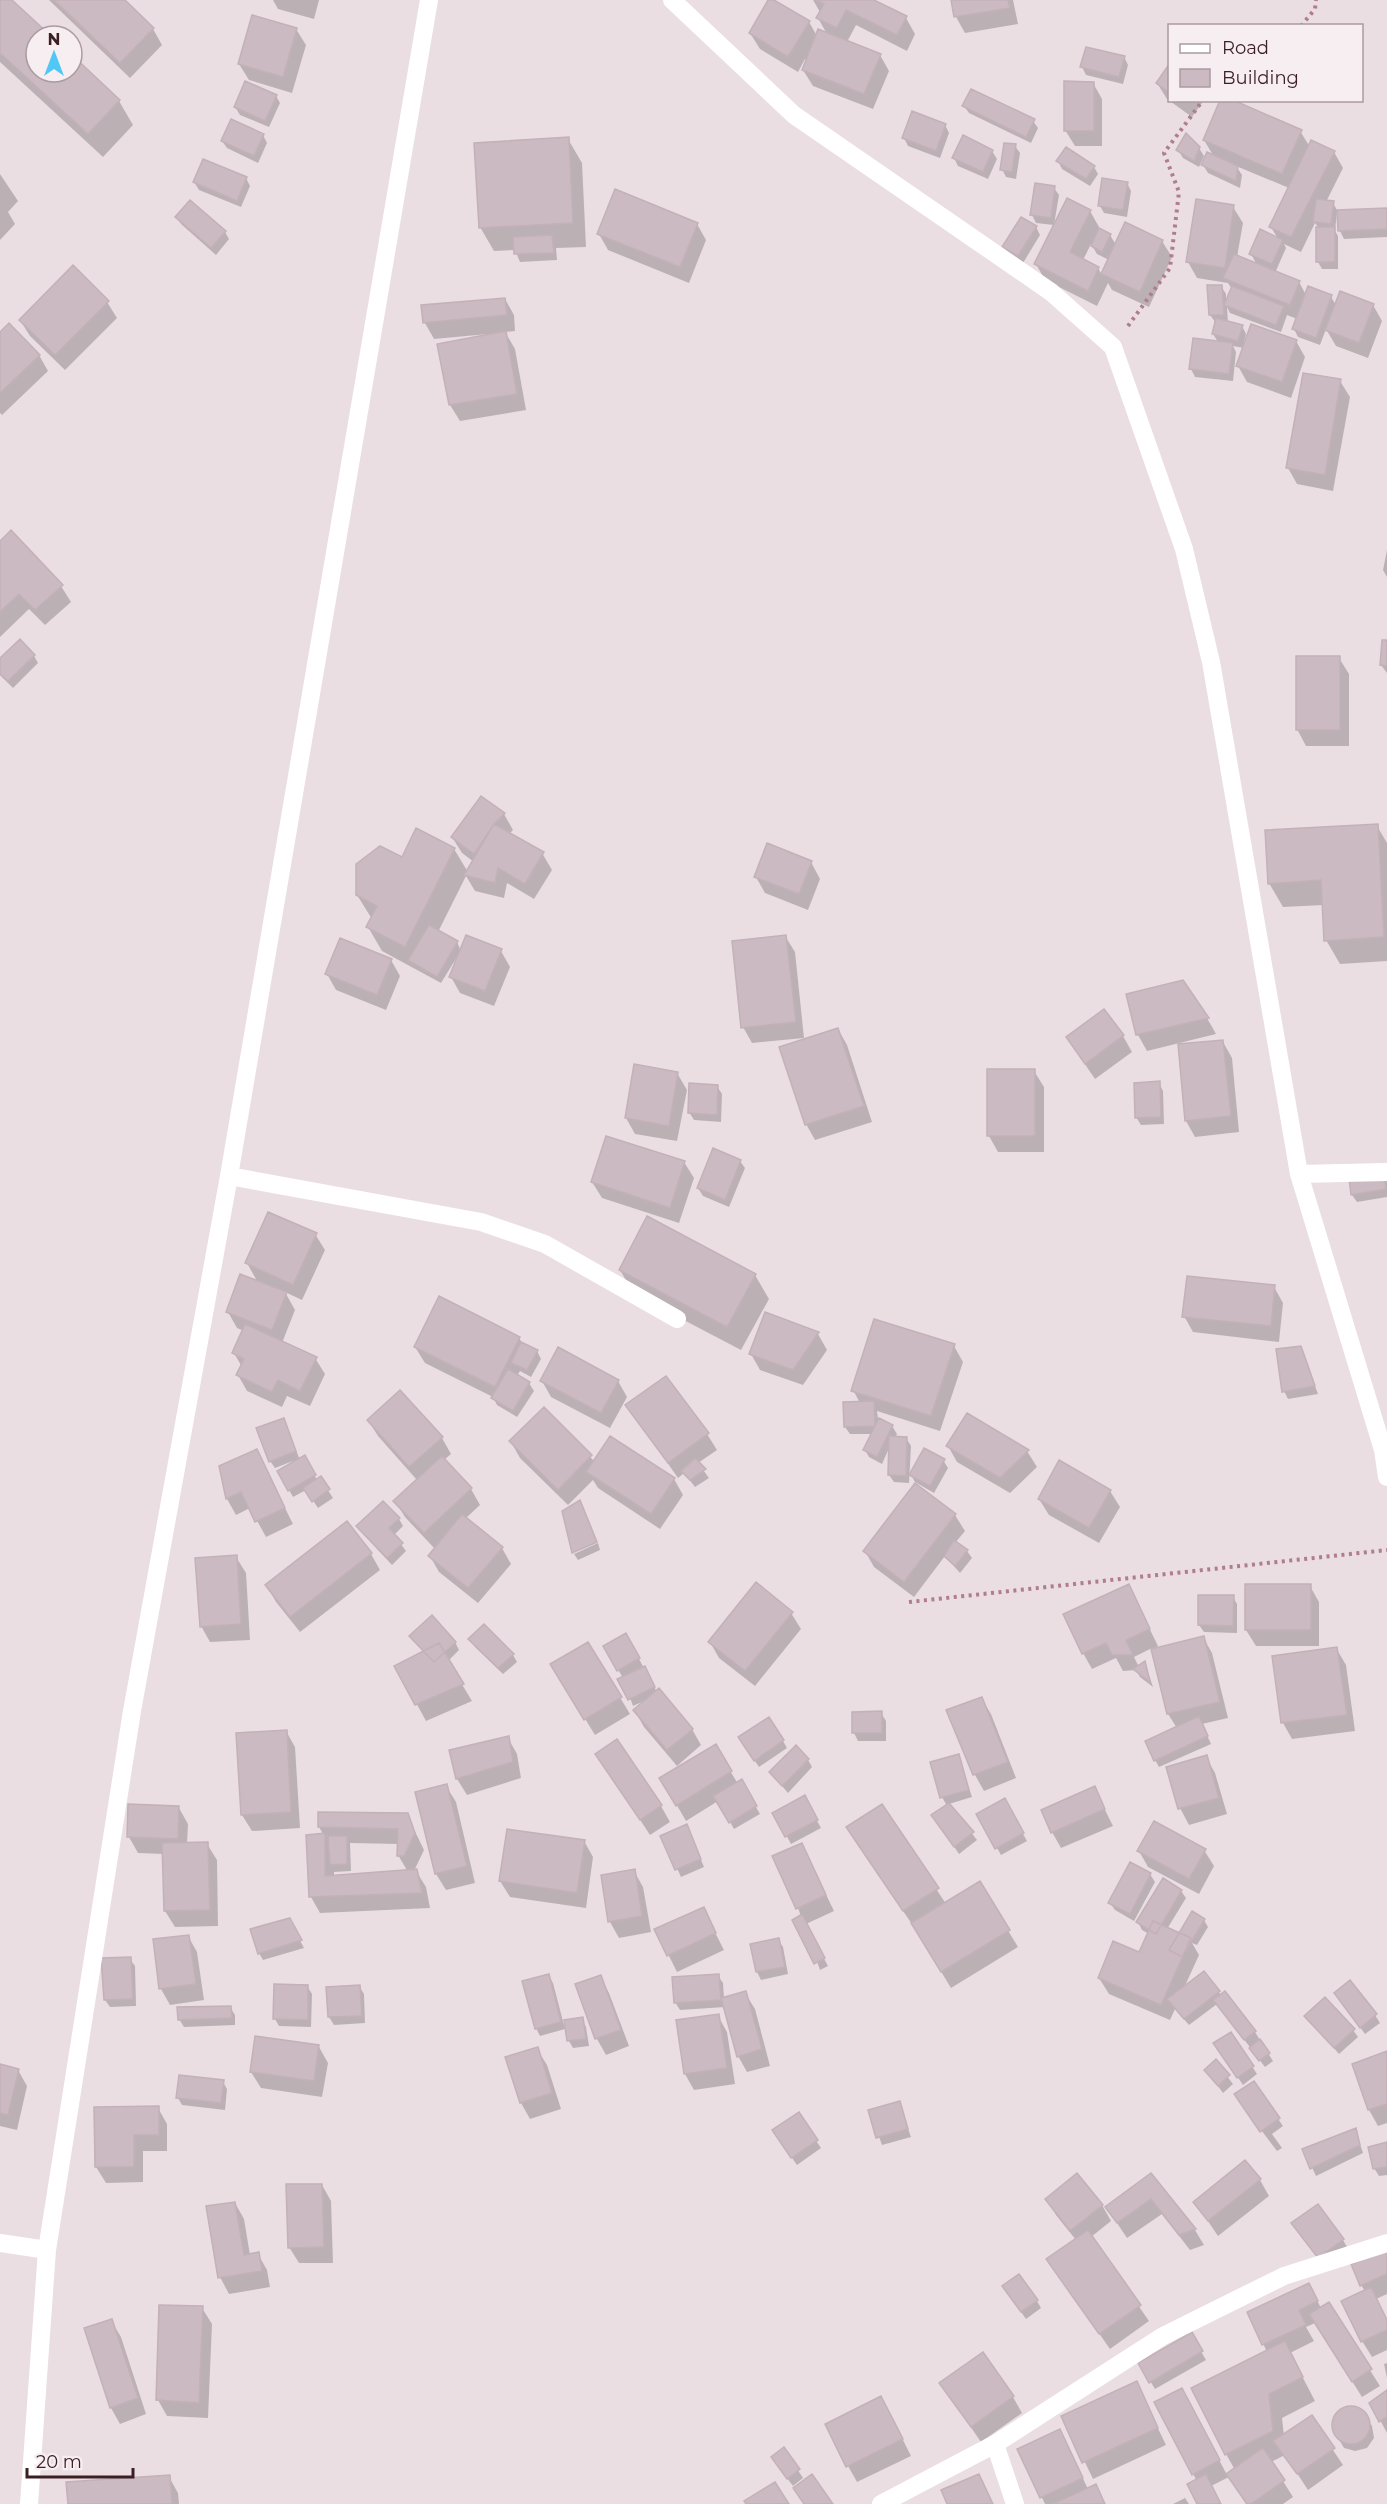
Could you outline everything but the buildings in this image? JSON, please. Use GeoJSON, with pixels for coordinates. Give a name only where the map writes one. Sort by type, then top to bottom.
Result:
{"type":"FeatureCollection","features":[{"type":"Feature","properties":{"kind":"street"},"geometry":{"type":"LineString","coordinates":[[30,2504],[46,2250],[132,1711],[229,1176],[429,0]]}},
{"type":"Feature","properties":{"kind":"street"},"geometry":{"type":"LineString","coordinates":[[672,0],[794,115],[1051,292],[1113,347],[1184,549],[1211,662],[1299,1174],[1383,1450],[1387,1477]]}},
{"type":"Feature","properties":{"kind":"street"},"geometry":{"type":"LineString","coordinates":[[1299,1174],[1387,1172]]}},
{"type":"Feature","properties":{"kind":"street"},"geometry":{"type":"LineString","coordinates":[[229,1176],[481,1222],[545,1244],[677,1319]]}},
{"type":"Feature","properties":{"kind":"street"},"geometry":{"type":"LineString","coordinates":[[0,2243],[46,2250]]}},
{"type":"Feature","properties":{"kind":"street"},"geometry":{"type":"LineString","coordinates":[[881,2504],[995,2444],[1163,2336],[1284,2276],[1387,2243]]}},
{"type":"Feature","properties":{"kind":"street"},"geometry":{"type":"LineString","coordinates":[[995,2444],[1015,2504]]}},
{"type":"Feature","properties":{"kind":"path"},"geometry":{"type":"LineString","coordinates":[[1303,24],[1315,9],[1316,0]]}},
{"type":"Feature","properties":{"kind":"path"},"geometry":{"type":"LineString","coordinates":[[1113,347],[1170,268],[1179,192],[1164,153],[1202,102]]}},
{"type":"Feature","properties":{"kind":"path"},"geometry":{"type":"LineString","coordinates":[[909,1602],[1387,1550]]}}]}
